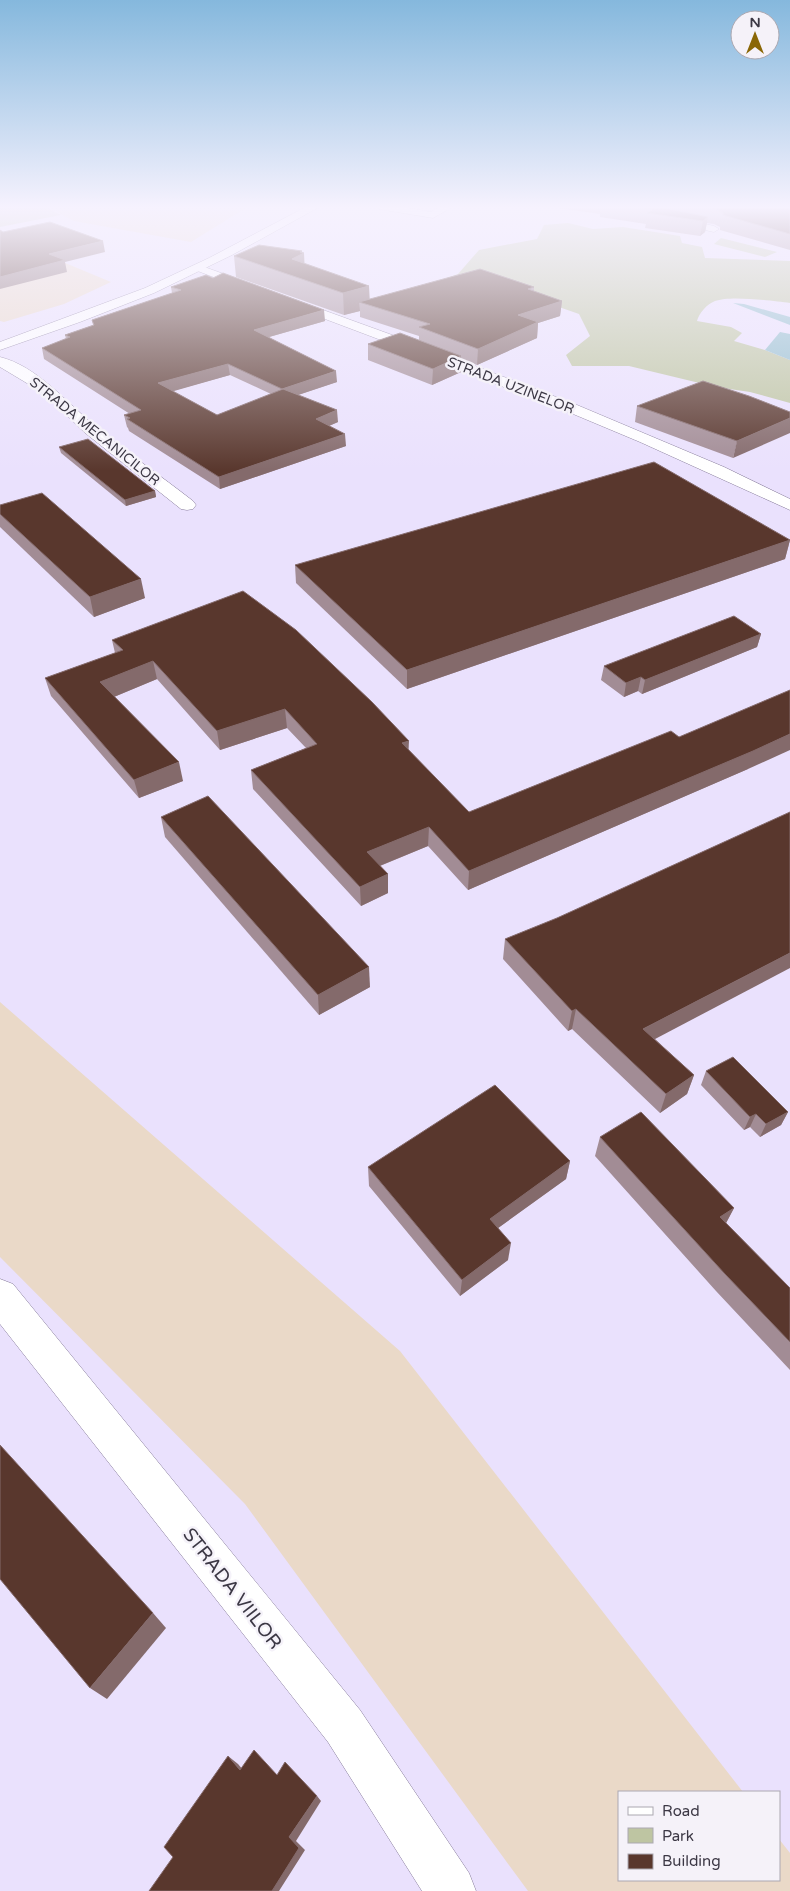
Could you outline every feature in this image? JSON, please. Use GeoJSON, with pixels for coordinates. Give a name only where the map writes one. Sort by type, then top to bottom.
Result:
{"type":"FeatureCollection","features":[{"type":"Feature","properties":{"kind":"street"},"geometry":{"type":"LineString","coordinates":[[0,346],[58,327],[138,294]]}},
{"type":"Feature","properties":{"kind":"street","name":"STRADA UZINELOR"},"geometry":{"type":"LineString","coordinates":[[269,294],[524,389],[636,434],[790,505]]}},
{"type":"Feature","properties":{"kind":"street"},"geometry":{"type":"LineString","coordinates":[[30,323],[106,308]]}},
{"type":"Feature","properties":{"kind":"street","name":"STRADA MECANICILOR"},"geometry":{"type":"LineString","coordinates":[[0,361],[50,391],[89,429],[187,505]]}},
{"type":"Feature","properties":{"kind":"street","name":"STRADA VIILOR"},"geometry":{"type":"LineString","coordinates":[[0,1296],[344,1726],[451,1891]]}},
{"type":"Feature","properties":{"kind":"shaded area"},"geometry":{"type":"Polygon","coordinates":[[[0,294],[85,294],[64,304],[4,322],[0,321],[0,294]]]}},
{"type":"Feature","properties":{"kind":"shaded area"},"geometry":{"type":"Polygon","coordinates":[[[0,1002],[400,1351],[742,1791],[618,1791],[618,1881],[780,1881],[780,1840],[790,1853],[790,1891],[528,1891],[245,1504],[0,1257],[0,1002]]]}},
{"type":"Feature","properties":{"kind":"green space"},"geometry":{"type":"Polygon","coordinates":[[[523,294],[790,294],[790,303],[731,298],[715,301],[706,307],[697,321],[731,327],[742,333],[734,341],[790,360],[790,403],[750,392],[716,387],[629,366],[572,366],[566,355],[590,336],[579,314],[523,294]]]}},
{"type":"Feature","properties":{"kind":"water"},"geometry":{"type":"Polygon","coordinates":[[[733,303],[744,304],[790,317],[790,325],[733,303]]]}},
{"type":"Feature","properties":{"kind":"water"},"geometry":{"type":"Polygon","coordinates":[[[780,332],[790,334],[790,360],[765,350],[780,332]]]}},
{"type":"Feature","properties":{"kind":"building"},"geometry":{"type":"Polygon","coordinates":[[[168,294],[281,294],[324,310],[254,330],[336,371],[282,389],[228,364],[158,383],[217,415],[283,389],[337,410],[316,419],[345,434],[219,477],[127,419],[130,418],[124,415],[141,410],[42,348],[70,337],[65,335],[94,325],[92,320],[168,294]]]}},
{"type":"Feature","properties":{"kind":"building"},"geometry":{"type":"Polygon","coordinates":[[[387,294],[543,294],[562,301],[518,315],[538,322],[478,349],[419,327],[430,324],[359,302],[387,294]]]}},
{"type":"Feature","properties":{"kind":"building"},"geometry":{"type":"Polygon","coordinates":[[[400,333],[461,356],[433,369],[368,344],[400,333]]]}},
{"type":"Feature","properties":{"kind":"building"},"geometry":{"type":"Polygon","coordinates":[[[703,381],[790,412],[790,418],[737,441],[637,406],[703,381]]]}},
{"type":"Feature","properties":{"kind":"building"},"geometry":{"type":"Polygon","coordinates":[[[88,439],[155,491],[125,500],[59,447],[88,439]]]}},
{"type":"Feature","properties":{"kind":"building"},"geometry":{"type":"Polygon","coordinates":[[[654,462],[790,540],[407,670],[295,565],[654,462]]]}},
{"type":"Feature","properties":{"kind":"building"},"geometry":{"type":"Polygon","coordinates":[[[42,493],[141,579],[90,597],[0,514],[0,505],[42,493]]]}},
{"type":"Feature","properties":{"kind":"building"},"geometry":{"type":"Polygon","coordinates":[[[243,591],[296,630],[372,702],[409,741],[402,743],[469,812],[671,731],[679,737],[790,690],[790,734],[469,871],[429,827],[367,852],[388,874],[360,887],[251,770],[317,744],[285,709],[217,731],[153,661],[100,682],[179,762],[134,780],[45,678],[123,650],[112,640],[243,591]]]}},
{"type":"Feature","properties":{"kind":"building"},"geometry":{"type":"Polygon","coordinates":[[[734,616],[761,634],[645,680],[641,677],[626,683],[604,666],[734,616]]]}},
{"type":"Feature","properties":{"kind":"building"},"geometry":{"type":"Polygon","coordinates":[[[208,796],[369,967],[318,995],[161,817],[208,796]]]}},
{"type":"Feature","properties":{"kind":"building"},"geometry":{"type":"Polygon","coordinates":[[[790,812],[790,953],[643,1029],[694,1075],[666,1094],[576,1009],[572,1011],[505,939],[557,918],[790,812]]]}},
{"type":"Feature","properties":{"kind":"building"},"geometry":{"type":"Polygon","coordinates":[[[733,1057],[788,1112],[766,1124],[756,1114],[750,1117],[706,1071],[733,1057]]]}},
{"type":"Feature","properties":{"kind":"building"},"geometry":{"type":"Polygon","coordinates":[[[495,1085],[570,1161],[490,1219],[511,1243],[462,1280],[368,1167],[495,1085]]]}},
{"type":"Feature","properties":{"kind":"building"},"geometry":{"type":"Polygon","coordinates":[[[641,1112],[734,1208],[720,1217],[790,1288],[790,1342],[600,1137],[641,1112]]]}},
{"type":"Feature","properties":{"kind":"building"},"geometry":{"type":"Polygon","coordinates":[[[0,1445],[153,1613],[90,1688],[0,1579],[0,1445]]]}},
{"type":"Feature","properties":{"kind":"building"},"geometry":{"type":"Polygon","coordinates":[[[254,1750],[277,1775],[285,1762],[317,1796],[289,1837],[299,1848],[272,1891],[149,1891],[173,1857],[164,1847],[228,1756],[240,1770],[254,1750]]]}}]}
